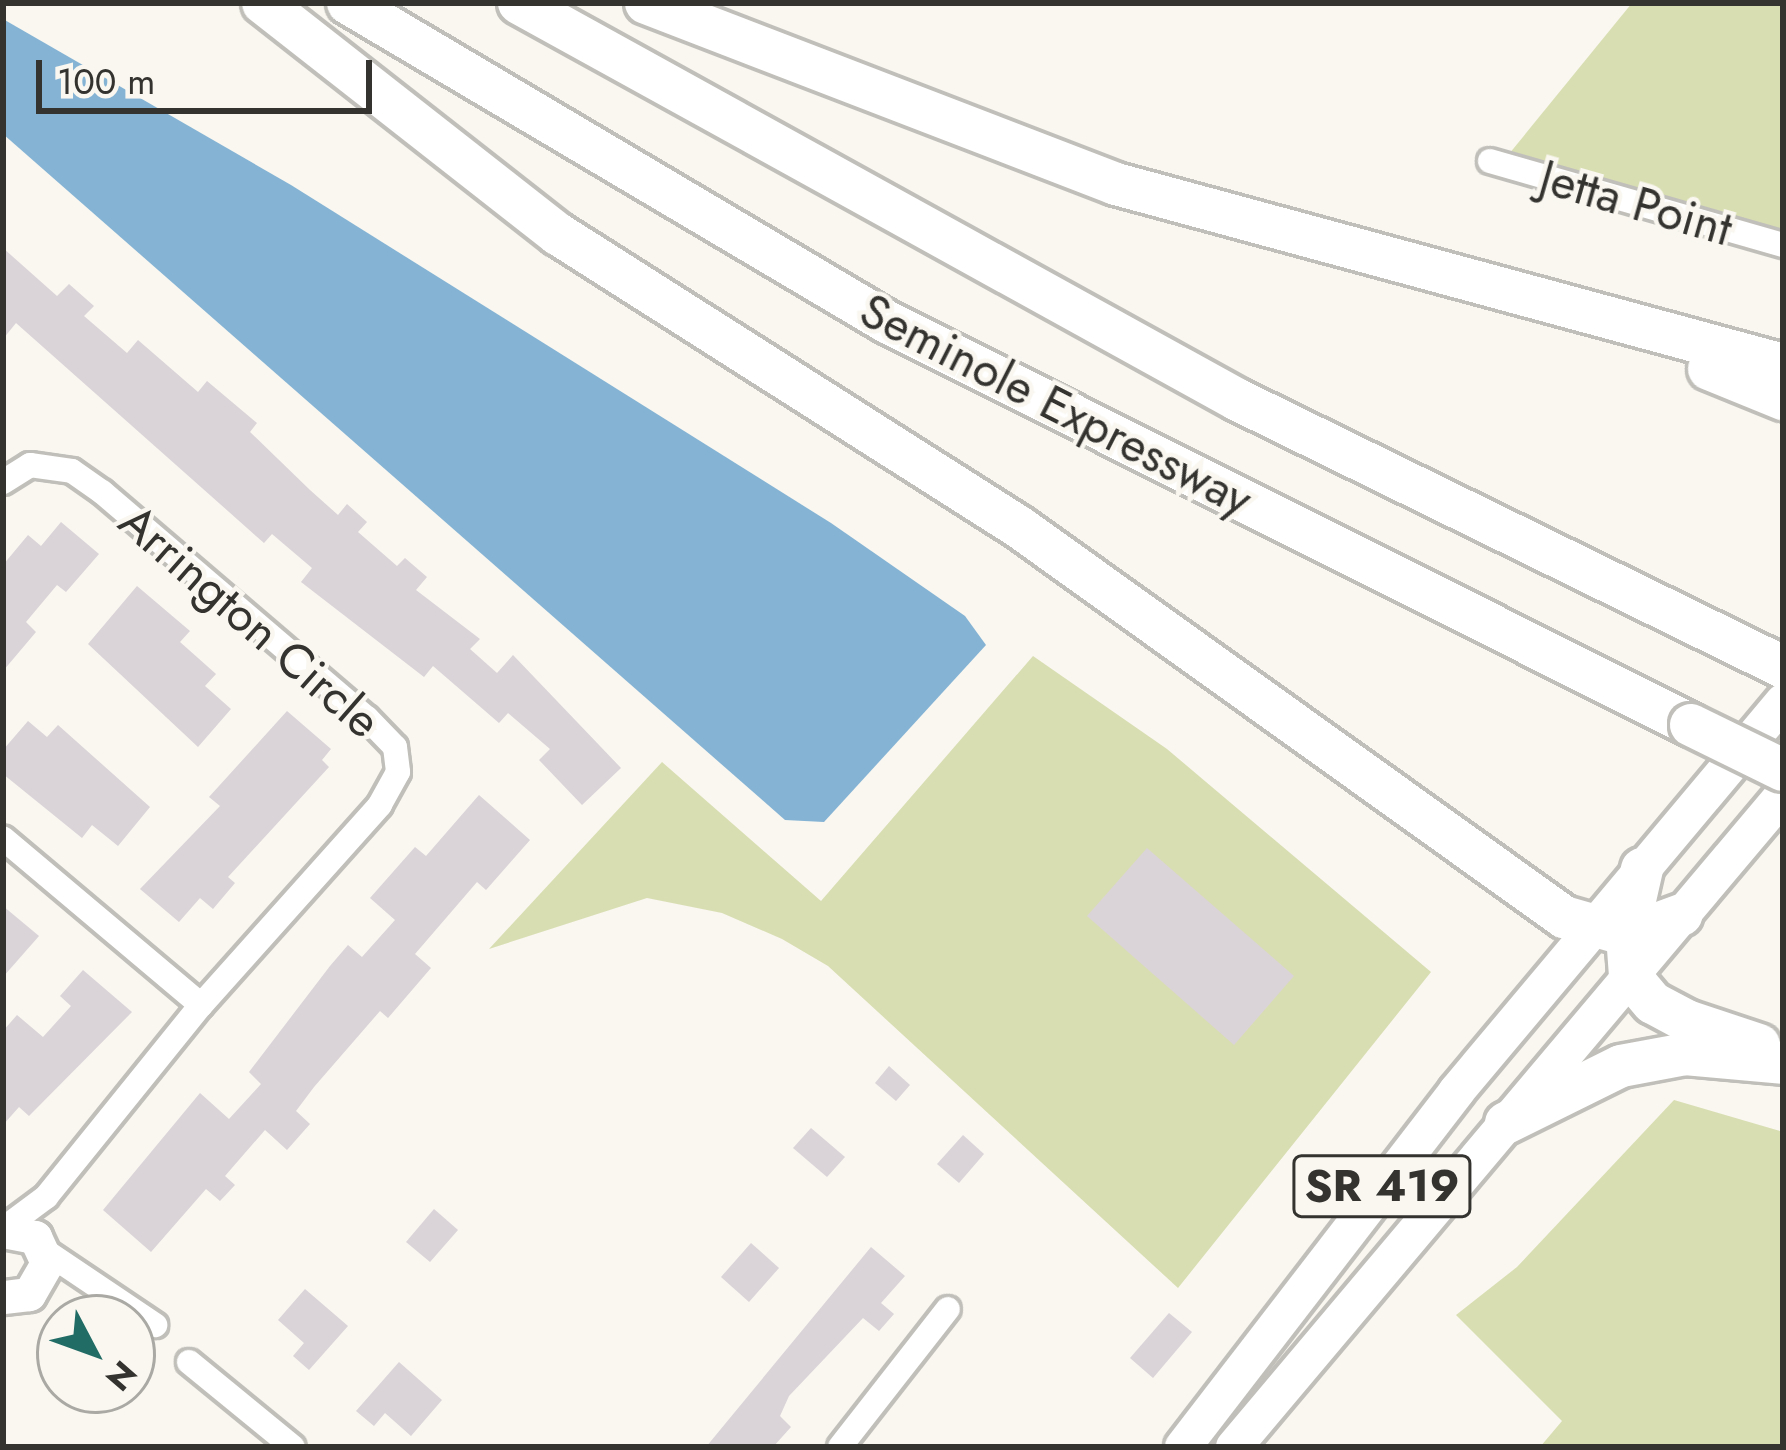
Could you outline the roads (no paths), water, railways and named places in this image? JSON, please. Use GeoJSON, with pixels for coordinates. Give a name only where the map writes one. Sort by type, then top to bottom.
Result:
{"type":"FeatureCollection","features":[{"type":"Feature","properties":{"kind":"highway"},"geometry":{"type":"LineString","coordinates":[[262,3],[558,234],[1019,527],[1615,947],[1653,1003],[1687,1021],[1783,1053]]}},
{"type":"Feature","properties":{"kind":"highway","name":"Seminole Expressway"},"geometry":{"type":"LineString","coordinates":[[348,3],[887,322],[1783,770]]}},
{"type":"Feature","properties":{"kind":"highway","name":"Seminole Expressway"},"geometry":{"type":"LineString","coordinates":[[519,3],[1238,400],[1768,660]]}},
{"type":"Feature","properties":{"kind":"highway"},"geometry":{"type":"LineString","coordinates":[[646,3],[1024,147],[1162,178],[1332,230],[1375,253],[1517,297],[1544,314],[1783,399]]}},
{"type":"Feature","properties":{"kind":"highway"},"geometry":{"type":"LineString","coordinates":[[1517,297],[1547,298],[1783,365]]}},
{"type":"Feature","properties":{"kind":"highway"},"geometry":{"type":"LineString","coordinates":[[1615,947],[1642,869]]}},
{"type":"Feature","properties":{"kind":"highway"},"geometry":{"type":"LineString","coordinates":[[1615,947],[1682,915]]}},
{"type":"Feature","properties":{"kind":"highway"},"geometry":{"type":"LineString","coordinates":[[1506,1123],[1621,1066],[1685,1054],[1783,1063]]}},
{"type":"Feature","properties":{"kind":"main road"},"geometry":{"type":"LineString","coordinates":[[1642,869],[1783,702]]}},
{"type":"Feature","properties":{"kind":"main road"},"geometry":{"type":"LineString","coordinates":[[1682,915],[1783,795]]}},
{"type":"Feature","properties":{"kind":"main road","name":"SR 419"},"geometry":{"type":"LineString","coordinates":[[1234,1447],[1506,1123],[1615,947]]}},
{"type":"Feature","properties":{"kind":"main road","name":"SR 419"},"geometry":{"type":"LineString","coordinates":[[1184,1447],[1615,947]]}},
{"type":"Feature","properties":{"kind":"street","name":"Jetta Point"},"geometry":{"type":"LineString","coordinates":[[1490,161],[1783,245]]}},
{"type":"Feature","properties":{"kind":"street","name":"Arrington Circle"},"geometry":{"type":"LineString","coordinates":[[3,482],[29,465],[72,471],[395,747],[398,772],[380,805],[202,1005],[46,1198],[3,1230]]}},
{"type":"Feature","properties":{"kind":"street"},"geometry":{"type":"LineString","coordinates":[[3,838],[202,1005]]}},
{"type":"Feature","properties":{"kind":"street"},"geometry":{"type":"LineString","coordinates":[[3,1297],[39,1286],[46,1198]]}},
{"type":"Feature","properties":{"kind":"street"},"geometry":{"type":"LineString","coordinates":[[3,1230],[27,1232],[111,1294]]}},
{"type":"Feature","properties":{"kind":"street"},"geometry":{"type":"LineString","coordinates":[[840,1447],[948,1309]]}},
{"type":"Feature","properties":{"kind":"street"},"geometry":{"type":"LineString","coordinates":[[189,1362],[293,1447]]}},
{"type":"Feature","properties":{"kind":"water"},"geometry":{"type":"Polygon","coordinates":[[[3,19],[291,185],[831,523],[965,616],[986,645],[824,822],[785,820],[3,134],[3,19]]]}}]}
